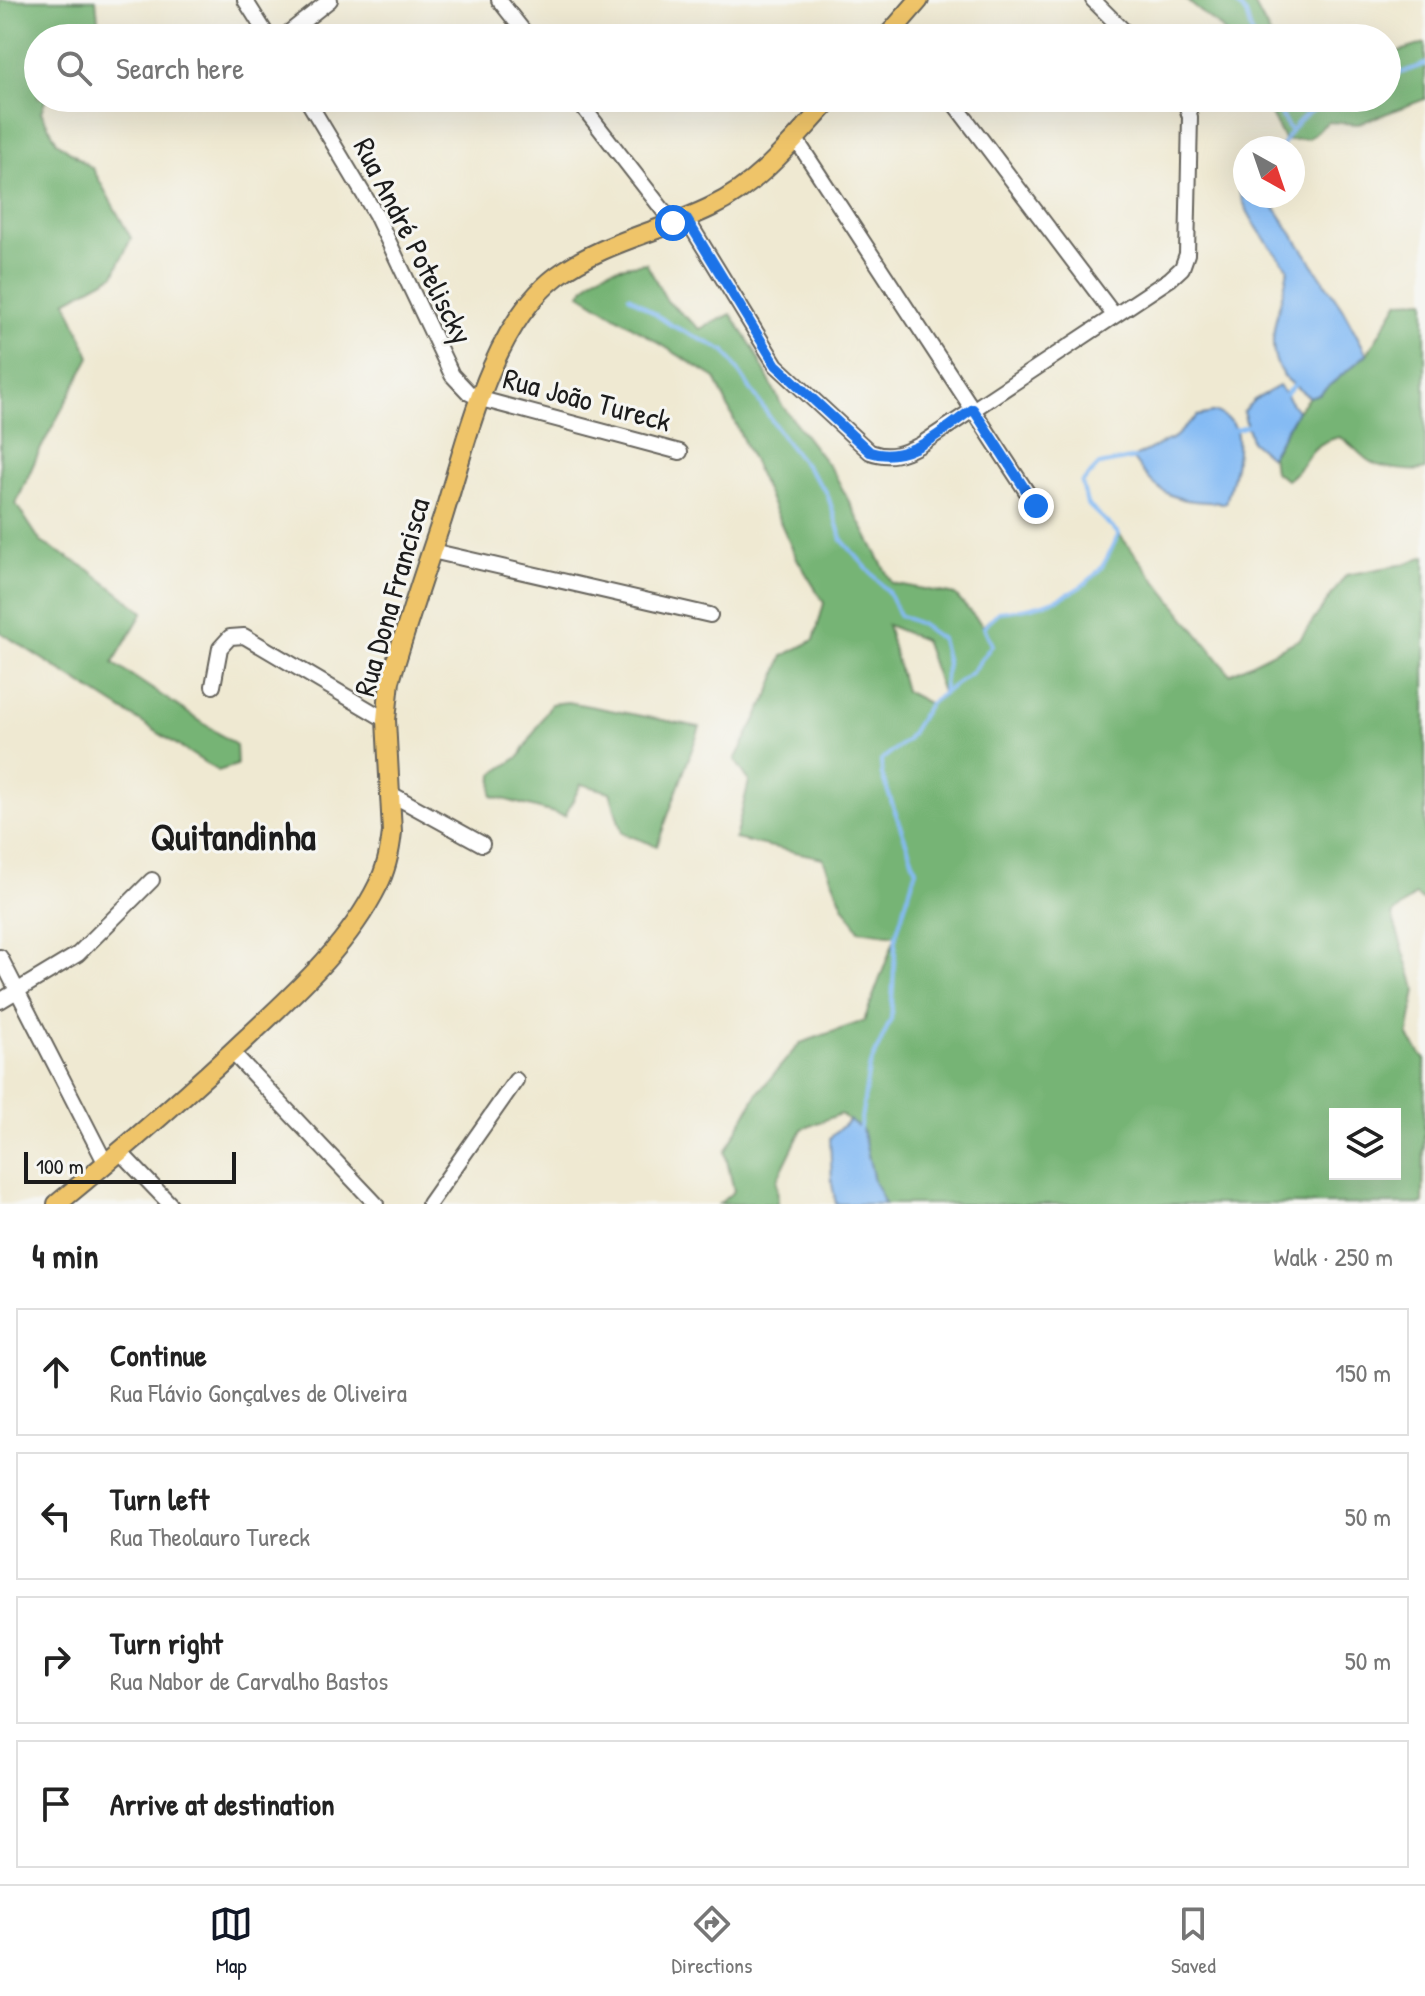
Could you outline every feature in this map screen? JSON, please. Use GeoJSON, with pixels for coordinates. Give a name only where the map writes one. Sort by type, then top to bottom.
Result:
{"type":"FeatureCollection","features":[{"type":"Feature","properties":{"kind":"main road"},"geometry":{"type":"LineString","coordinates":[[903,24],[919,0]]}},
{"type":"Feature","properties":{"kind":"main road","name":"Rua Dona Francisca"},"geometry":{"type":"LineString","coordinates":[[57,1204],[232,1052],[328,957],[380,882],[390,850],[391,794],[386,720],[390,681],[481,399],[514,327],[528,306],[554,278],[611,245],[680,221],[743,188],[819,112]]}},
{"type":"Feature","properties":{"kind":"street"},"geometry":{"type":"LineString","coordinates":[[245,0],[260,24]]}},
{"type":"Feature","properties":{"kind":"street"},"geometry":{"type":"LineString","coordinates":[[300,24],[330,0]]}},
{"type":"Feature","properties":{"kind":"street"},"geometry":{"type":"LineString","coordinates":[[499,0],[518,24]]}},
{"type":"Feature","properties":{"kind":"street"},"geometry":{"type":"LineString","coordinates":[[1093,0],[1117,24]]}},
{"type":"Feature","properties":{"kind":"street","name":"Rua André Poteliscky"},"geometry":{"type":"LineString","coordinates":[[314,112],[376,215],[452,375],[469,393],[481,399]]}},
{"type":"Feature","properties":{"kind":"street"},"geometry":{"type":"LineString","coordinates":[[588,112],[680,221],[776,365],[870,452],[881,456],[893,456],[920,445],[1182,268],[1187,254],[1188,112]]}},
{"type":"Feature","properties":{"kind":"street"},"geometry":{"type":"LineString","coordinates":[[961,112],[1114,315]]}},
{"type":"Feature","properties":{"kind":"street"},"geometry":{"type":"LineString","coordinates":[[795,138],[1036,506]]}},
{"type":"Feature","properties":{"kind":"street","name":"Rua João Tureck"},"geometry":{"type":"LineString","coordinates":[[481,399],[680,452]]}},
{"type":"Feature","properties":{"kind":"street"},"geometry":{"type":"LineString","coordinates":[[432,551],[710,615]]}},
{"type":"Feature","properties":{"kind":"street"},"geometry":{"type":"LineString","coordinates":[[213,686],[220,648],[230,637],[244,636],[386,720]]}},
{"type":"Feature","properties":{"kind":"street"},"geometry":{"type":"LineString","coordinates":[[391,794],[482,844]]}},
{"type":"Feature","properties":{"kind":"street"},"geometry":{"type":"LineString","coordinates":[[0,1001],[87,946],[152,880]]}},
{"type":"Feature","properties":{"kind":"street"},"geometry":{"type":"LineString","coordinates":[[0,957],[113,1158],[170,1204]]}},
{"type":"Feature","properties":{"kind":"street"},"geometry":{"type":"LineString","coordinates":[[232,1052],[376,1204]]}},
{"type":"Feature","properties":{"kind":"street"},"geometry":{"type":"LineString","coordinates":[[429,1204],[516,1080]]}},
{"type":"Feature","properties":{"kind":"green space"},"geometry":{"type":"Polygon","coordinates":[[[0,0],[96,0],[98,24],[24,24],[24,112],[41,112],[57,142],[93,169],[131,238],[114,275],[66,301],[90,357],[38,454],[16,504],[41,542],[88,569],[143,612],[113,663],[236,745],[237,765],[218,771],[0,632],[0,0]]]}},
{"type":"Feature","properties":{"kind":"green space"},"geometry":{"type":"Polygon","coordinates":[[[1186,0],[1252,0],[1265,24],[1216,24],[1186,0]]]}},
{"type":"Feature","properties":{"kind":"green space"},"geometry":{"type":"Polygon","coordinates":[[[1425,43],[1425,99],[1401,108],[1401,51],[1425,43]]]}},
{"type":"Feature","properties":{"kind":"green space"},"geometry":{"type":"Polygon","coordinates":[[[1269,112],[1390,112],[1358,124],[1328,122],[1309,138],[1282,136],[1269,112]]]}},
{"type":"Feature","properties":{"kind":"green space"},"geometry":{"type":"Polygon","coordinates":[[[646,263],[667,301],[700,329],[731,314],[753,348],[781,404],[834,473],[892,583],[955,595],[983,626],[998,612],[1041,605],[1080,588],[1101,568],[1119,534],[1230,674],[1300,639],[1346,575],[1405,564],[1425,556],[1425,902],[1415,895],[1392,915],[1416,990],[1408,1036],[1425,1060],[1423,1204],[885,1204],[874,1181],[862,1129],[840,1114],[802,1129],[777,1180],[778,1204],[719,1204],[734,1191],[725,1152],[757,1094],[800,1043],[864,1021],[896,935],[859,930],[843,905],[823,858],[735,839],[749,781],[735,760],[770,692],[783,656],[814,640],[824,603],[796,557],[715,378],[580,294],[594,278],[617,267],[646,263]],[[887,625],[905,691],[930,704],[943,695],[924,640],[887,625]]]}},
{"type":"Feature","properties":{"kind":"green space"},"geometry":{"type":"Polygon","coordinates":[[[1425,300],[1425,469],[1405,470],[1374,464],[1339,437],[1319,445],[1287,480],[1274,472],[1272,455],[1297,411],[1309,397],[1319,394],[1367,354],[1399,301],[1425,300]]]}},
{"type":"Feature","properties":{"kind":"green space"},"geometry":{"type":"Polygon","coordinates":[[[568,702],[700,727],[657,846],[622,833],[610,792],[581,784],[565,816],[492,796],[493,774],[520,756],[551,704],[568,702]]]}},
{"type":"Feature","properties":{"kind":"water"},"geometry":{"type":"Polygon","coordinates":[[[1246,208],[1275,208],[1342,308],[1367,354],[1319,394],[1309,397],[1294,386],[1275,360],[1273,334],[1288,268],[1246,208]]]}},
{"type":"Feature","properties":{"kind":"water"},"geometry":{"type":"Polygon","coordinates":[[[1279,386],[1297,411],[1270,457],[1251,441],[1243,411],[1254,400],[1279,386]]]}},
{"type":"Feature","properties":{"kind":"water"},"geometry":{"type":"Polygon","coordinates":[[[1217,412],[1233,425],[1237,438],[1235,467],[1226,503],[1172,496],[1153,482],[1132,458],[1175,437],[1197,416],[1217,412]]]}},
{"type":"Feature","properties":{"kind":"water"},"geometry":{"type":"Polygon","coordinates":[[[849,1120],[862,1129],[874,1181],[885,1204],[836,1204],[830,1138],[849,1120]]]}},
{"type":"Feature","properties":{"kind":"waterway"},"geometry":{"type":"LineString","coordinates":[[1232,0],[1246,14],[1249,24]]}},
{"type":"Feature","properties":{"kind":"waterway"},"geometry":{"type":"LineString","coordinates":[[1401,73],[1425,64]]}},
{"type":"Feature","properties":{"kind":"waterway"},"geometry":{"type":"LineString","coordinates":[[1279,112],[1290,130]]}},
{"type":"Feature","properties":{"kind":"waterway"},"geometry":{"type":"LineString","coordinates":[[1288,136],[1310,112]]}},
{"type":"Feature","properties":{"kind":"waterway"},"geometry":{"type":"LineString","coordinates":[[629,296],[671,325],[725,351],[785,440],[827,493],[842,540],[888,592],[899,615],[920,624],[941,639],[947,663],[943,693]]}},
{"type":"Feature","properties":{"kind":"waterway"},"geometry":{"type":"LineString","coordinates":[[1283,396],[1297,383]]}},
{"type":"Feature","properties":{"kind":"waterway"},"geometry":{"type":"LineString","coordinates":[[1231,431],[1250,425]]}},
{"type":"Feature","properties":{"kind":"waterway"},"geometry":{"type":"LineString","coordinates":[[859,1132],[869,1068],[891,1019],[896,935],[916,870],[882,775],[881,760],[907,740],[929,704],[972,672],[992,645],[984,627],[998,612],[1041,605],[1067,595],[1080,588],[1101,568],[1119,534],[1087,504],[1082,483],[1099,465],[1135,458]]}},
{"type":"Feature","properties":{"kind":"district","name":"Quitandinha"},"geometry":{"type":"Point","coordinates":[233,837]}},
{"type":"Feature","properties":{"kind":"route"},"geometry":{"type":"LineString","coordinates":[[673,223],[686,218],[776,365],[870,452],[881,456],[907,452],[973,409],[1036,506]]}}]}
